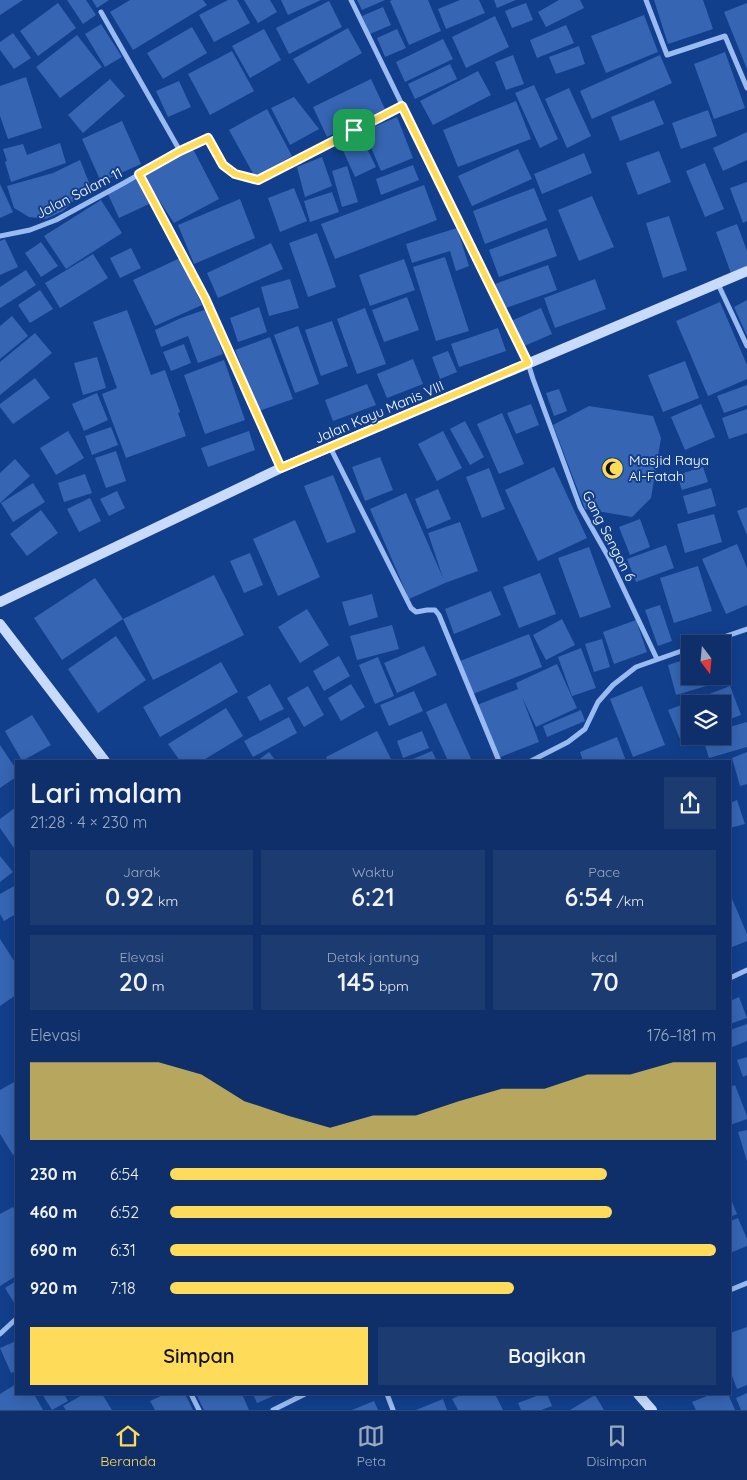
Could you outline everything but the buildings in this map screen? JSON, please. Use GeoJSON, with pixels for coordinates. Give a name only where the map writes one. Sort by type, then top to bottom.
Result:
{"type":"FeatureCollection","features":[{"type":"Feature","properties":{"kind":"street","name":"Gang Sengon 6"},"geometry":{"type":"LineString","coordinates":[[351,0],[528,363],[532,379],[580,507],[609,558],[657,659]]}},
{"type":"Feature","properties":{"kind":"street"},"geometry":{"type":"LineString","coordinates":[[646,0],[667,56],[725,36],[747,88]]}},
{"type":"Feature","properties":{"kind":"street"},"geometry":{"type":"LineString","coordinates":[[101,12],[180,151]]}},
{"type":"Feature","properties":{"kind":"street","name":"Jalan Salam 11"},"geometry":{"type":"LineString","coordinates":[[0,236],[30,230],[56,220],[124,184],[180,151],[208,138],[223,165],[235,174],[258,180],[402,106]]}},
{"type":"Feature","properties":{"kind":"street"},"geometry":{"type":"LineString","coordinates":[[139,174],[205,298],[281,468]]}},
{"type":"Feature","properties":{"kind":"street","name":"Jalan Kayu Manis VIII"},"geometry":{"type":"LineString","coordinates":[[0,602],[281,468],[747,271]]}},
{"type":"Feature","properties":{"kind":"street"},"geometry":{"type":"LineString","coordinates":[[718,283],[747,346]]}},
{"type":"Feature","properties":{"kind":"street"},"geometry":{"type":"LineString","coordinates":[[330,447],[411,608],[416,612],[435,610],[439,615],[499,760]]}},
{"type":"Feature","properties":{"kind":"street"},"geometry":{"type":"LineString","coordinates":[[0,624],[104,760]]}},
{"type":"Feature","properties":{"kind":"street"},"geometry":{"type":"LineString","coordinates":[[729,635],[747,629]]}},
{"type":"Feature","properties":{"kind":"street"},"geometry":{"type":"LineString","coordinates":[[533,760],[568,742],[584,730],[598,702],[612,685],[636,667],[681,651]]}},
{"type":"Feature","properties":{"kind":"street"},"geometry":{"type":"LineString","coordinates":[[731,978],[747,970]]}},
{"type":"Feature","properties":{"kind":"street"},"geometry":{"type":"LineString","coordinates":[[731,1290],[747,1283]]}},
{"type":"Feature","properties":{"kind":"street"},"geometry":{"type":"LineString","coordinates":[[0,1334],[15,1320]]}},
{"type":"Feature","properties":{"kind":"street"},"geometry":{"type":"LineString","coordinates":[[192,1395],[199,1410]]}},
{"type":"Feature","properties":{"kind":"street"},"geometry":{"type":"LineString","coordinates":[[273,1410],[303,1395]]}},
{"type":"Feature","properties":{"kind":"street"},"geometry":{"type":"LineString","coordinates":[[386,1395],[393,1410]]}},
{"type":"Feature","properties":{"kind":"street"},"geometry":{"type":"LineString","coordinates":[[639,1395],[652,1410]]}},
{"type":"Feature","properties":{"kind":"place","name":"Masjid Raya Al-Fatah"},"geometry":{"type":"Point","coordinates":[613,468]}},
{"type":"Feature","properties":{"kind":"route"},"geometry":{"type":"LineString","coordinates":[[402,106],[528,363],[281,468],[205,298],[139,174],[208,138],[223,165],[235,174],[258,180],[354,130],[402,106]]}}]}
